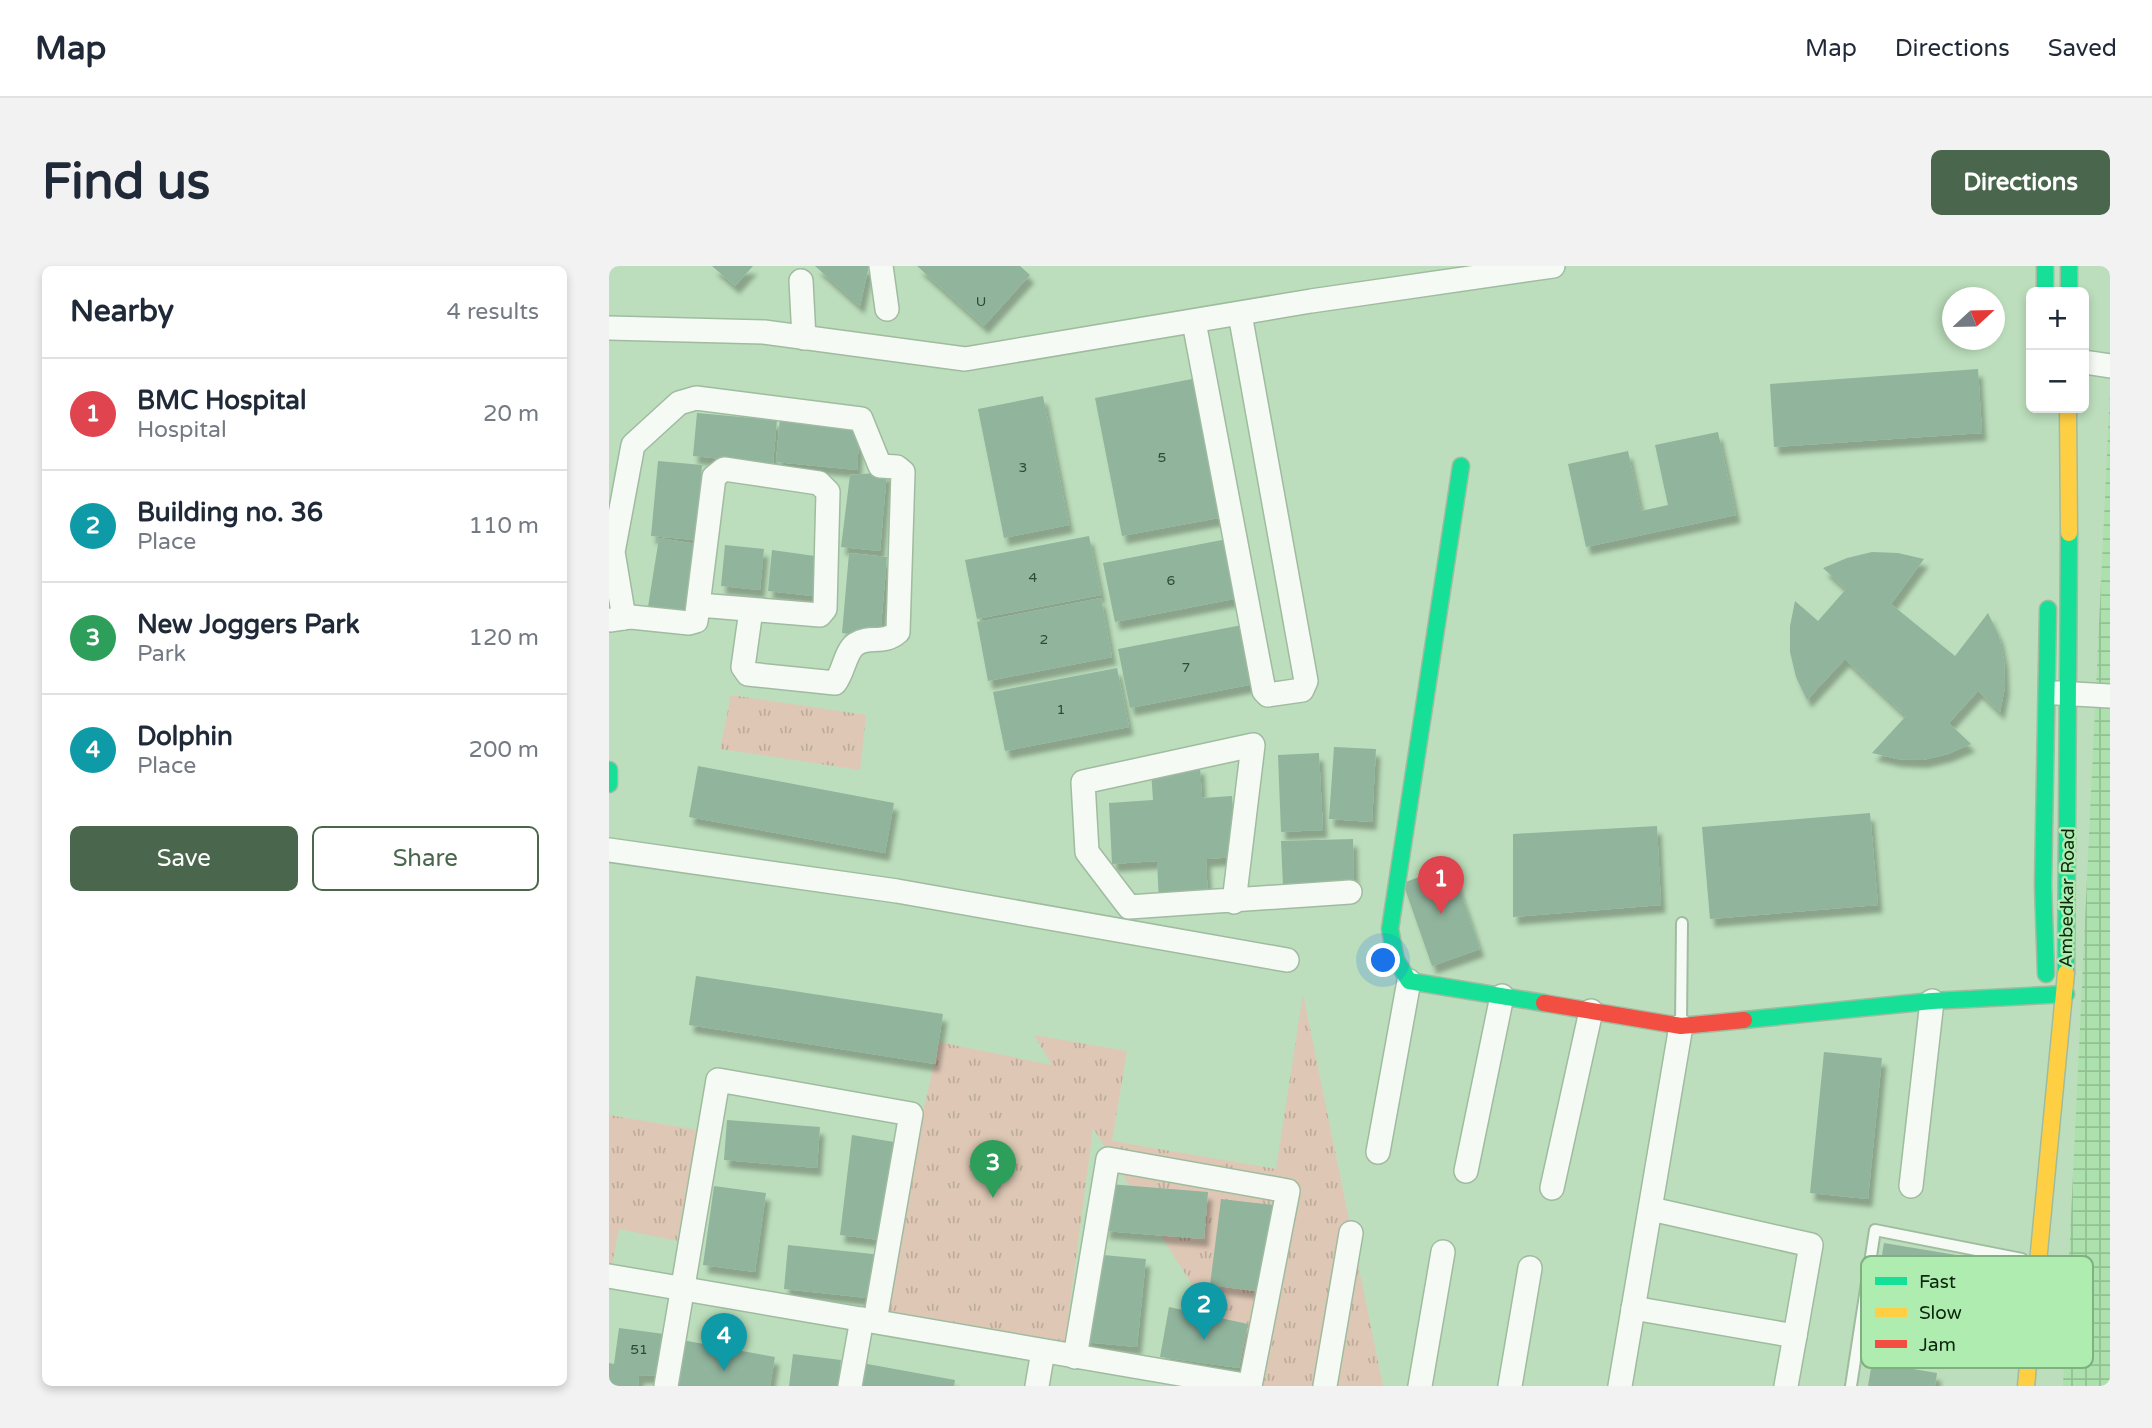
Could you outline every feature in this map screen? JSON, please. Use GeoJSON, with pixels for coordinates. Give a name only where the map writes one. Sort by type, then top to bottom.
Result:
{"type":"FeatureCollection","features":[{"type":"Feature","properties":{"kind":"street"},"geometry":{"type":"LineString","coordinates":[[881,266],[887,309]]}},
{"type":"Feature","properties":{"kind":"street"},"geometry":{"type":"LineString","coordinates":[[609,328],[764,332],[965,359],[1241,322],[1553,266]]}},
{"type":"Feature","properties":{"kind":"street"},"geometry":{"type":"LineString","coordinates":[[2045,266],[2045,287]]}},
{"type":"Feature","properties":{"kind":"street"},"geometry":{"type":"LineString","coordinates":[[2069,266],[2069,287]]}},
{"type":"Feature","properties":{"kind":"street"},"geometry":{"type":"LineString","coordinates":[[801,281],[804,338]]}},
{"type":"Feature","properties":{"kind":"street"},"geometry":{"type":"LineString","coordinates":[[1195,329],[1264,691],[1268,695],[1302,691],[1305,681],[1241,322]]}},
{"type":"Feature","properties":{"kind":"street"},"geometry":{"type":"LineString","coordinates":[[2089,363],[2110,366]]}},
{"type":"Feature","properties":{"kind":"street"},"geometry":{"type":"LineString","coordinates":[[699,605],[820,615],[825,610],[828,492],[819,483],[724,469],[714,477],[696,621],[689,623],[616,619],[612,531],[633,445],[679,403],[697,398],[861,419],[880,466],[897,467],[902,472],[898,632],[889,640],[859,642],[851,649],[842,674],[835,682],[748,674],[743,667],[751,610]]}},
{"type":"Feature","properties":{"kind":"street","name":"Ambedkar Road"},"geometry":{"type":"LineString","coordinates":[[2046,1002],[2043,885],[2058,693],[2067,413]]}},
{"type":"Feature","properties":{"kind":"street"},"geometry":{"type":"LineString","coordinates":[[1378,1152],[1409,981],[1396,960],[1391,929],[1461,467]]}},
{"type":"Feature","properties":{"kind":"street","name":"Ambedkar Road"},"geometry":{"type":"LineString","coordinates":[[2039,1256],[2066,994],[2058,693],[2047,592]]}},
{"type":"Feature","properties":{"kind":"street"},"geometry":{"type":"LineString","coordinates":[[2058,693],[2110,696]]}},
{"type":"Feature","properties":{"kind":"street"},"geometry":{"type":"LineString","coordinates":[[1234,902],[1253,745],[1083,782],[1087,852],[1129,907],[1234,902],[1350,892]]}},
{"type":"Feature","properties":{"kind":"street"},"geometry":{"type":"LineString","coordinates":[[609,770],[609,784]]}},
{"type":"Feature","properties":{"kind":"street"},"geometry":{"type":"LineString","coordinates":[[609,850],[897,891],[1287,960]]}},
{"type":"Feature","properties":{"kind":"street"},"geometry":{"type":"LineString","coordinates":[[1169,940],[1177,904]]}},
{"type":"Feature","properties":{"kind":"street"},"geometry":{"type":"LineString","coordinates":[[1409,981],[1681,1026],[1932,1001],[2046,1002],[2066,994]]}},
{"type":"Feature","properties":{"kind":"street"},"geometry":{"type":"LineString","coordinates":[[1466,1171],[1502,996]]}},
{"type":"Feature","properties":{"kind":"street"},"geometry":{"type":"LineString","coordinates":[[1911,1186],[1932,1001]]}},
{"type":"Feature","properties":{"kind":"street"},"geometry":{"type":"LineString","coordinates":[[1552,1188],[1591,1011]]}},
{"type":"Feature","properties":{"kind":"street"},"geometry":{"type":"LineString","coordinates":[[1620,1386],[1681,1026]]}},
{"type":"Feature","properties":{"kind":"street"},"geometry":{"type":"LineString","coordinates":[[666,1386],[718,1080],[911,1114],[869,1320],[850,1386]]}},
{"type":"Feature","properties":{"kind":"street"},"geometry":{"type":"LineString","coordinates":[[2022,1256],[2033,1134]]}},
{"type":"Feature","properties":{"kind":"street"},"geometry":{"type":"LineString","coordinates":[[609,1276],[1075,1357],[1250,1386],[1288,1191],[1108,1159],[1075,1357]]}},
{"type":"Feature","properties":{"kind":"street"},"geometry":{"type":"LineString","coordinates":[[1651,1209],[1811,1245],[1786,1386]]}},
{"type":"Feature","properties":{"kind":"street"},"geometry":{"type":"LineString","coordinates":[[1325,1386],[1351,1233]]}},
{"type":"Feature","properties":{"kind":"street"},"geometry":{"type":"LineString","coordinates":[[1420,1386],[1443,1252]]}},
{"type":"Feature","properties":{"kind":"street"},"geometry":{"type":"LineString","coordinates":[[1510,1386],[1530,1268]]}},
{"type":"Feature","properties":{"kind":"street"},"geometry":{"type":"LineString","coordinates":[[1633,1308],[1795,1336]]}},
{"type":"Feature","properties":{"kind":"street"},"geometry":{"type":"LineString","coordinates":[[1037,1386],[1043,1351]]}},
{"type":"Feature","properties":{"kind":"street","name":"Ambedkar Road"},"geometry":{"type":"LineString","coordinates":[[2026,1386],[2028,1368]]}},
{"type":"Feature","properties":{"kind":"lane"},"geometry":{"type":"LineString","coordinates":[[1681,1026],[1682,923]]}},
{"type":"Feature","properties":{"kind":"lane"},"geometry":{"type":"LineString","coordinates":[[1871,1256],[1875,1230],[2007,1256]]}},
{"type":"Feature","properties":{"kind":"lane"},"geometry":{"type":"LineString","coordinates":[[1851,1386],[1861,1321]]}},
{"type":"Feature","properties":{"kind":"shaded area"},"geometry":{"type":"Polygon","coordinates":[[[2110,392],[2110,1386],[2063,1386],[2064,1368],[2093,1368],[2093,1256],[2069,1256],[2110,392]]]}},
{"type":"Feature","properties":{"kind":"green space"},"geometry":{"type":"Polygon","coordinates":[[[731,695],[866,715],[860,770],[720,749],[731,695]]]}},
{"type":"Feature","properties":{"kind":"green space"},"geometry":{"type":"Polygon","coordinates":[[[1303,994],[1383,1386],[1256,1386],[1093,1128],[1065,1342],[875,1321],[939,1042],[1052,1065],[1034,1035],[1127,1051],[1112,1141],[1276,1169],[1303,994]]]}},
{"type":"Feature","properties":{"kind":"green space"},"geometry":{"type":"Polygon","coordinates":[[[609,1115],[698,1130],[677,1241],[619,1229],[612,1264],[609,1264],[609,1115]]]}},
{"type":"Feature","properties":{"kind":"building"},"geometry":{"type":"Polygon","coordinates":[[[712,266],[753,266],[735,286],[712,266]]]}},
{"type":"Feature","properties":{"kind":"building"},"geometry":{"type":"Polygon","coordinates":[[[815,266],[869,266],[860,306],[815,266]]]}},
{"type":"Feature","properties":{"kind":"building"},"geometry":{"type":"Polygon","coordinates":[[[917,266],[1020,266],[1030,275],[984,326],[917,266]]]}},
{"type":"Feature","properties":{"kind":"building"},"geometry":{"type":"Polygon","coordinates":[[[1978,369],[1982,433],[1774,447],[1770,384],[1978,369]]]}},
{"type":"Feature","properties":{"kind":"building"},"geometry":{"type":"Polygon","coordinates":[[[1202,377],[1229,516],[1122,536],[1095,398],[1202,377]]]}},
{"type":"Feature","properties":{"kind":"building"},"geometry":{"type":"Polygon","coordinates":[[[1043,396],[1069,525],[1004,538],[978,409],[1043,396]]]}},
{"type":"Feature","properties":{"kind":"building"},"geometry":{"type":"Polygon","coordinates":[[[697,413],[777,420],[773,464],[693,456],[697,413]]]}},
{"type":"Feature","properties":{"kind":"building"},"geometry":{"type":"Polygon","coordinates":[[[780,418],[860,426],[857,470],[776,462],[780,418]]]}},
{"type":"Feature","properties":{"kind":"building"},"geometry":{"type":"Polygon","coordinates":[[[1718,432],[1736,515],[1586,547],[1568,464],[1628,451],[1641,511],[1668,505],[1655,445],[1718,432]]]}},
{"type":"Feature","properties":{"kind":"building"},"geometry":{"type":"Polygon","coordinates":[[[658,461],[702,465],[695,540],[651,536],[658,461]]]}},
{"type":"Feature","properties":{"kind":"building"},"geometry":{"type":"Polygon","coordinates":[[[887,472],[880,551],[841,547],[850,475],[887,472]]]}},
{"type":"Feature","properties":{"kind":"building"},"geometry":{"type":"Polygon","coordinates":[[[1089,536],[1101,595],[977,619],[965,560],[1089,536]]]}},
{"type":"Feature","properties":{"kind":"building"},"geometry":{"type":"Polygon","coordinates":[[[659,538],[696,544],[692,617],[647,613],[659,538]]]}},
{"type":"Feature","properties":{"kind":"building"},"geometry":{"type":"Polygon","coordinates":[[[1227,539],[1239,598],[1115,622],[1103,563],[1227,539]]]}},
{"type":"Feature","properties":{"kind":"building"},"geometry":{"type":"Polygon","coordinates":[[[725,545],[764,549],[760,590],[721,586],[725,545]]]}},
{"type":"Feature","properties":{"kind":"building"},"geometry":{"type":"Polygon","coordinates":[[[772,550],[822,557],[813,596],[768,591],[772,550]]]}},
{"type":"Feature","properties":{"kind":"building"},"geometry":{"type":"Polygon","coordinates":[[[1872,552],[1898,553],[1924,559],[1891,604],[1955,656],[1988,613],[1999,636],[2005,687],[2000,712],[1978,691],[1949,723],[1971,744],[1948,754],[1923,760],[1897,759],[1872,753],[1906,716],[1845,659],[1807,700],[1796,677],[1790,652],[1790,626],[1795,601],[1818,621],[1846,589],[1823,568],[1872,552]]]}},
{"type":"Feature","properties":{"kind":"building"},"geometry":{"type":"Polygon","coordinates":[[[849,553],[887,557],[880,637],[842,633],[849,553]]]}},
{"type":"Feature","properties":{"kind":"building"},"geometry":{"type":"Polygon","coordinates":[[[1101,598],[1112,657],[988,681],[977,622],[1101,598]]]}},
{"type":"Feature","properties":{"kind":"building"},"geometry":{"type":"Polygon","coordinates":[[[1242,625],[1254,684],[1130,708],[1118,649],[1242,625]]]}},
{"type":"Feature","properties":{"kind":"building"},"geometry":{"type":"Polygon","coordinates":[[[1117,668],[1129,727],[1005,751],[993,692],[1117,668]]]}},
{"type":"Feature","properties":{"kind":"building"},"geometry":{"type":"Polygon","coordinates":[[[1334,747],[1376,749],[1372,822],[1329,819],[1334,747]]]}},
{"type":"Feature","properties":{"kind":"building"},"geometry":{"type":"Polygon","coordinates":[[[1319,753],[1323,830],[1281,832],[1278,755],[1319,753]]]}},
{"type":"Feature","properties":{"kind":"building"},"geometry":{"type":"Polygon","coordinates":[[[698,766],[894,803],[885,853],[689,817],[698,766]]]}},
{"type":"Feature","properties":{"kind":"building"},"geometry":{"type":"Polygon","coordinates":[[[1200,766],[1202,798],[1232,796],[1236,857],[1206,859],[1208,900],[1159,903],[1157,861],[1112,864],[1109,803],[1153,800],[1151,770],[1200,766]]]}},
{"type":"Feature","properties":{"kind":"building"},"geometry":{"type":"Polygon","coordinates":[[[1870,813],[1878,905],[1710,919],[1702,827],[1870,813]]]}},
{"type":"Feature","properties":{"kind":"building"},"geometry":{"type":"Polygon","coordinates":[[[1657,826],[1661,905],[1513,917],[1513,834],[1657,826]]]}},
{"type":"Feature","properties":{"kind":"building"},"geometry":{"type":"Polygon","coordinates":[[[1353,839],[1354,885],[1283,886],[1281,841],[1353,839]]]}},
{"type":"Feature","properties":{"kind":"building"},"geometry":{"type":"Polygon","coordinates":[[[1451,865],[1480,949],[1432,966],[1403,883],[1451,865]]]}},
{"type":"Feature","properties":{"kind":"building"},"geometry":{"type":"Polygon","coordinates":[[[696,976],[943,1014],[935,1064],[689,1025],[696,976]]]}},
{"type":"Feature","properties":{"kind":"building"},"geometry":{"type":"Polygon","coordinates":[[[1824,1052],[1882,1058],[1868,1199],[1810,1193],[1824,1052]]]}},
{"type":"Feature","properties":{"kind":"building"},"geometry":{"type":"Polygon","coordinates":[[[727,1120],[820,1127],[817,1168],[724,1160],[727,1120]]]}},
{"type":"Feature","properties":{"kind":"building"},"geometry":{"type":"Polygon","coordinates":[[[852,1135],[894,1142],[880,1240],[840,1235],[852,1135]]]}},
{"type":"Feature","properties":{"kind":"building"},"geometry":{"type":"Polygon","coordinates":[[[1109,1184],[1208,1192],[1204,1239],[1105,1231],[1109,1184]]]}},
{"type":"Feature","properties":{"kind":"building"},"geometry":{"type":"Polygon","coordinates":[[[714,1186],[766,1193],[755,1272],[703,1265],[714,1186]]]}},
{"type":"Feature","properties":{"kind":"building"},"geometry":{"type":"Polygon","coordinates":[[[1221,1199],[1273,1205],[1262,1292],[1210,1285],[1221,1199]]]}},
{"type":"Feature","properties":{"kind":"building"},"geometry":{"type":"Polygon","coordinates":[[[1884,1243],[1962,1256],[1882,1256],[1884,1243]]]}},
{"type":"Feature","properties":{"kind":"building"},"geometry":{"type":"Polygon","coordinates":[[[788,1245],[882,1255],[877,1299],[784,1289],[788,1245]]]}},
{"type":"Feature","properties":{"kind":"building"},"geometry":{"type":"Polygon","coordinates":[[[1093,1254],[1146,1259],[1137,1347],[1084,1342],[1093,1254]]]}},
{"type":"Feature","properties":{"kind":"building"},"geometry":{"type":"Polygon","coordinates":[[[1169,1307],[1248,1324],[1239,1368],[1160,1357],[1169,1307]]]}},
{"type":"Feature","properties":{"kind":"building"},"geometry":{"type":"Polygon","coordinates":[[[619,1328],[664,1334],[657,1375],[639,1376],[638,1386],[609,1386],[609,1363],[614,1364],[619,1328]]]}},
{"type":"Feature","properties":{"kind":"building"},"geometry":{"type":"Polygon","coordinates":[[[682,1340],[775,1357],[770,1386],[674,1386],[682,1340]]]}},
{"type":"Feature","properties":{"kind":"building"},"geometry":{"type":"Polygon","coordinates":[[[793,1354],[841,1360],[838,1386],[789,1386],[793,1354]]]}},
{"type":"Feature","properties":{"kind":"building"},"geometry":{"type":"Polygon","coordinates":[[[862,1363],[955,1380],[954,1386],[858,1386],[862,1363]]]}},
{"type":"Feature","properties":{"kind":"building"},"geometry":{"type":"Polygon","coordinates":[[[1871,1368],[1907,1368],[1937,1373],[1935,1386],[1868,1386],[1871,1368]]]}},
{"type":"Feature","properties":{"kind":"traffic: fast"},"geometry":{"type":"LineString","coordinates":[[2045,266],[2045,287]]}},
{"type":"Feature","properties":{"kind":"traffic: fast"},"geometry":{"type":"LineString","coordinates":[[2069,266],[2069,287]]}},
{"type":"Feature","properties":{"kind":"traffic: fast"},"geometry":{"type":"LineString","coordinates":[[1461,466],[1390,929],[1396,960],[1409,981],[1544,1003]]}},
{"type":"Feature","properties":{"kind":"traffic: fast"},"geometry":{"type":"LineString","coordinates":[[2066,973],[2069,533]]}},
{"type":"Feature","properties":{"kind":"traffic: fast"},"geometry":{"type":"LineString","coordinates":[[2046,974],[2043,885],[2048,609]]}},
{"type":"Feature","properties":{"kind":"traffic: fast"},"geometry":{"type":"LineString","coordinates":[[609,770],[609,784]]}},
{"type":"Feature","properties":{"kind":"traffic: fast"},"geometry":{"type":"LineString","coordinates":[[1744,1020],[1932,1001],[2066,994]]}},
{"type":"Feature","properties":{"kind":"traffic: slow"},"geometry":{"type":"LineString","coordinates":[[2068,413],[2069,533]]}},
{"type":"Feature","properties":{"kind":"traffic: slow"},"geometry":{"type":"LineString","coordinates":[[2039,1256],[2066,973]]}},
{"type":"Feature","properties":{"kind":"traffic: slow"},"geometry":{"type":"LineString","coordinates":[[2026,1386],[2028,1368]]}},
{"type":"Feature","properties":{"kind":"traffic: jam"},"geometry":{"type":"LineString","coordinates":[[1544,1003],[1681,1026],[1744,1020]]}},
{"type":"Feature","properties":{"kind":"place","name":"BMC Hospital"},"geometry":{"type":"Point","coordinates":[1441,914]}},
{"type":"Feature","properties":{"kind":"place","name":"New Joggers Park"},"geometry":{"type":"Point","coordinates":[993,1198]}},
{"type":"Feature","properties":{"kind":"place","name":"Building no. 36"},"geometry":{"type":"Point","coordinates":[1204,1340]}},
{"type":"Feature","properties":{"kind":"place","name":"Dolphin"},"geometry":{"type":"Point","coordinates":[724,1371]}}]}
